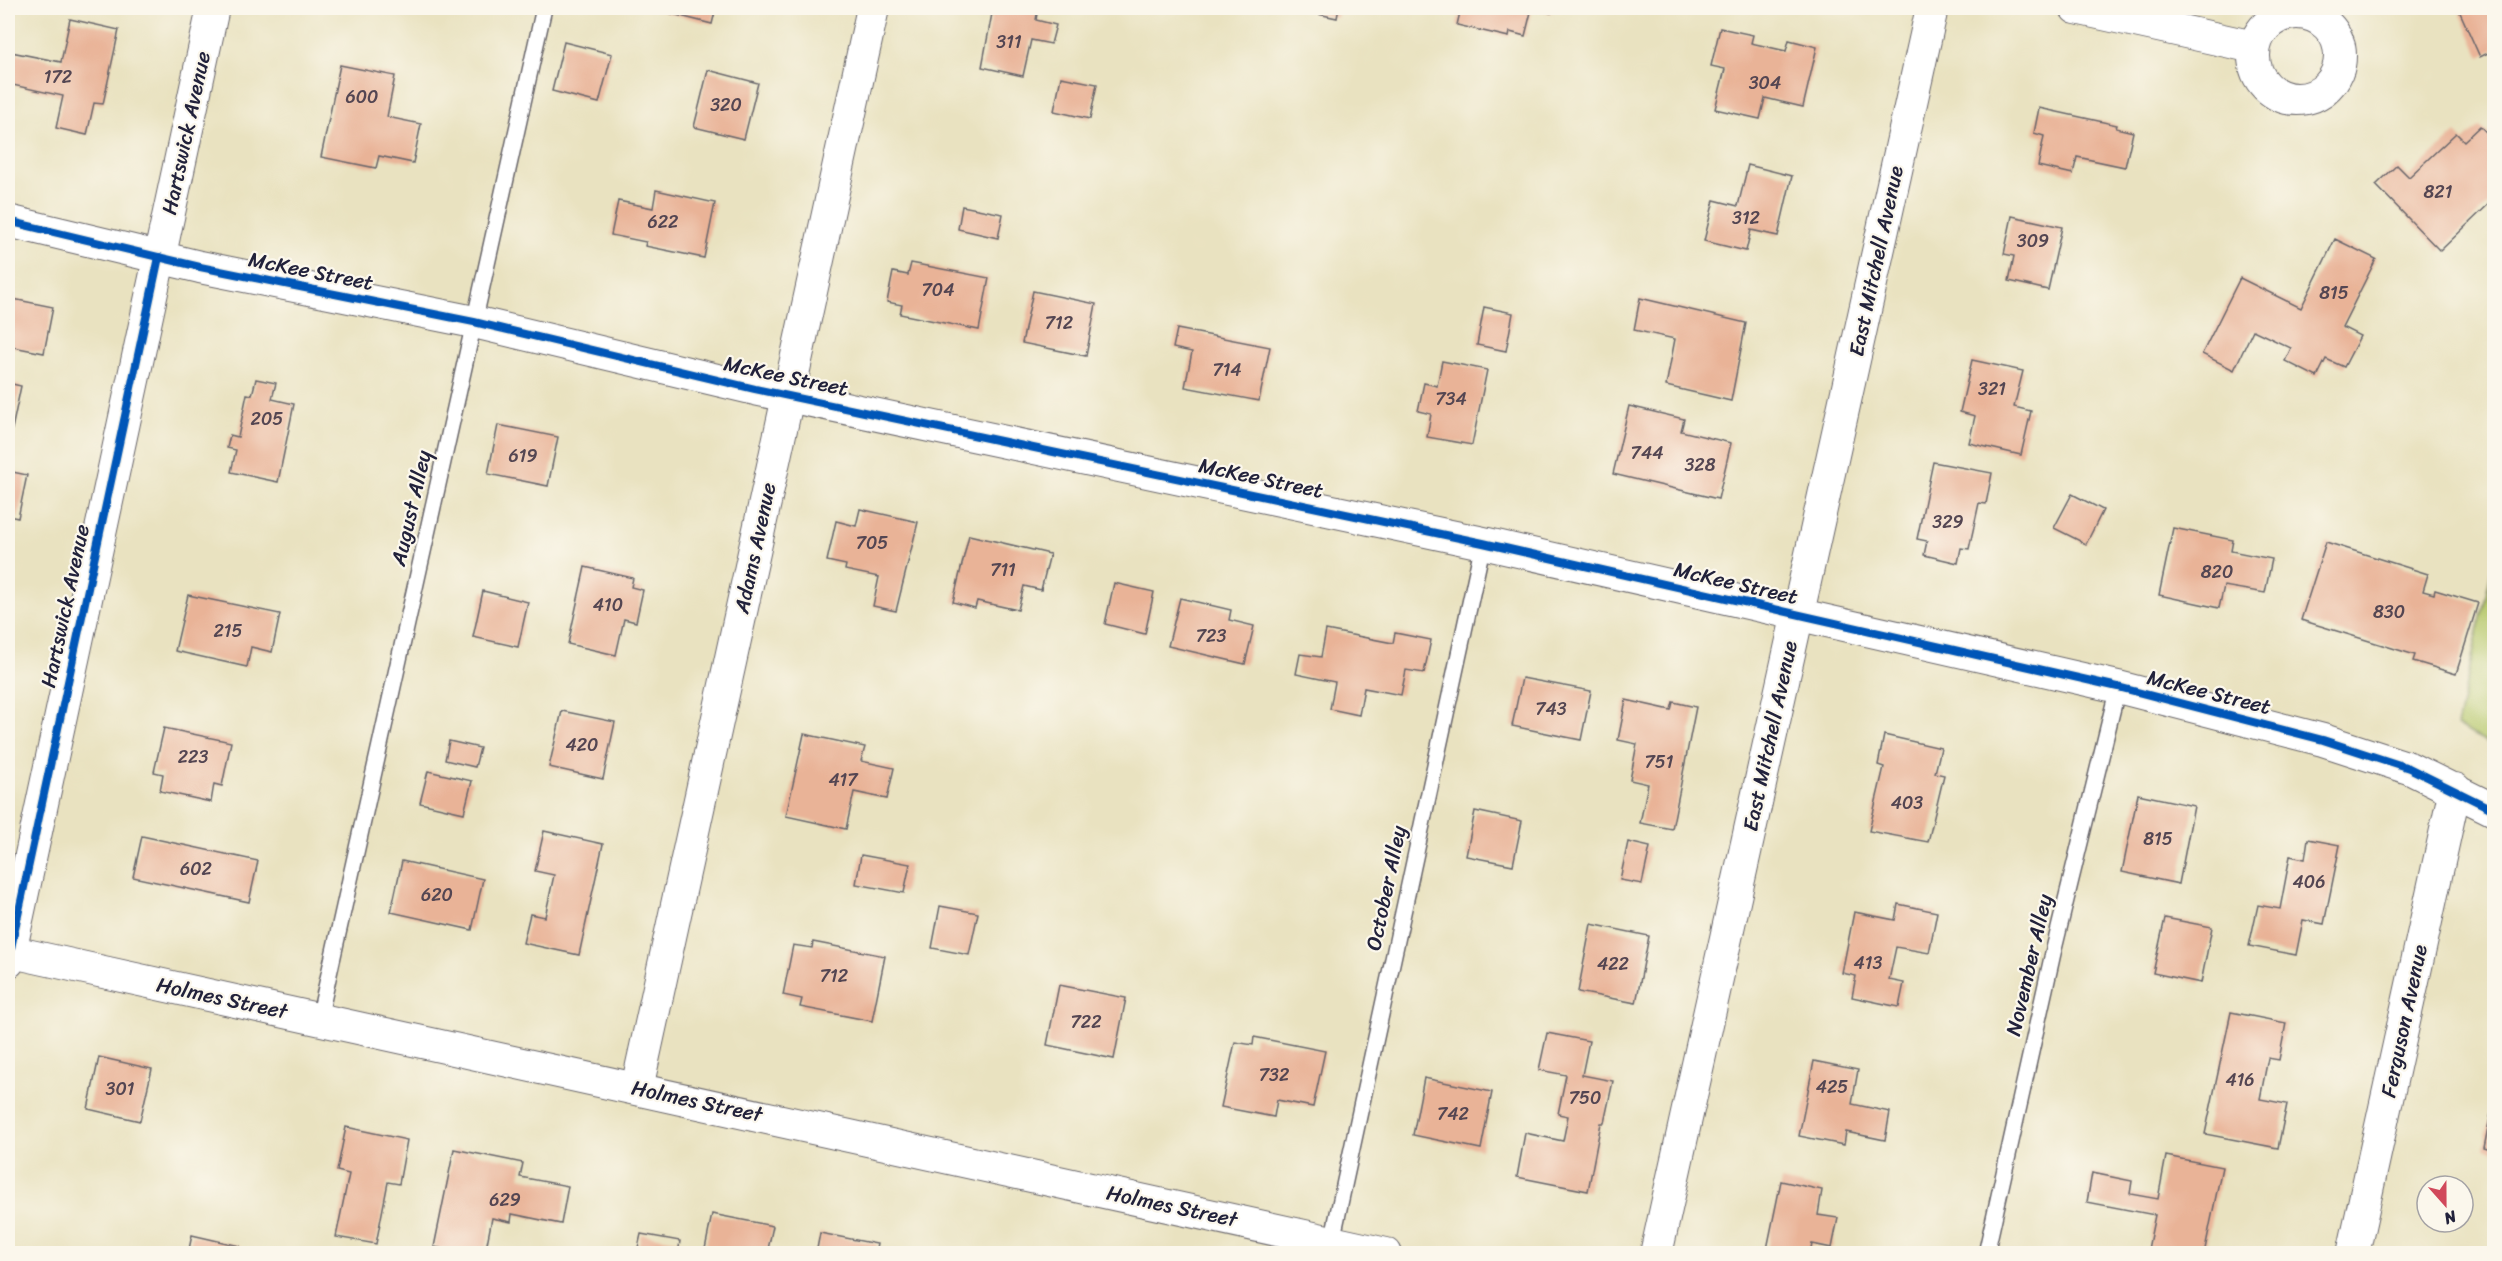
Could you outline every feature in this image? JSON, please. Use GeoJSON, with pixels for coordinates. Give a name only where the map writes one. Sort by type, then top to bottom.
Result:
{"type":"FeatureCollection","features":[{"type":"Feature","properties":{"kind":"street","name":"Hartswick Avenue"},"geometry":{"type":"LineString","coordinates":[[8,954],[213,8]]}},
{"type":"Feature","properties":{"kind":"street","name":"Adams Avenue"},"geometry":{"type":"LineString","coordinates":[[637,1088],[873,8]]}},
{"type":"Feature","properties":{"kind":"street","name":"East Mitchell Avenue"},"geometry":{"type":"LineString","coordinates":[[1656,1254],[1932,8]]}},
{"type":"Feature","properties":{"kind":"street"},"geometry":{"type":"LineString","coordinates":[[2076,8],[2254,47]]}},
{"type":"Feature","properties":{"kind":"street","name":"McKee Street"},"geometry":{"type":"LineString","coordinates":[[8,221],[159,257],[474,322],[788,396],[1483,543],[2118,687],[2324,740],[2409,768],[2494,810]]}},
{"type":"Feature","properties":{"kind":"street","name":"Ferguson Avenue"},"geometry":{"type":"LineString","coordinates":[[2353,1254],[2455,789]]}},
{"type":"Feature","properties":{"kind":"street","name":"Holmes Street"},"geometry":{"type":"LineString","coordinates":[[8,954],[637,1088],[1386,1254]]}},
{"type":"Feature","properties":{"kind":"lane","name":"August Alley"},"geometry":{"type":"LineString","coordinates":[[319,1019],[544,8]]}},
{"type":"Feature","properties":{"kind":"lane","name":"October Alley"},"geometry":{"type":"LineString","coordinates":[[1332,1241],[1483,543]]}},
{"type":"Feature","properties":{"kind":"lane","name":"November Alley"},"geometry":{"type":"LineString","coordinates":[[1986,1254],[2053,953],[2118,687]]}},
{"type":"Feature","properties":{"kind":"green space"},"geometry":{"type":"Polygon","coordinates":[[[2494,559],[2494,746],[2457,726],[2494,559]]]}},
{"type":"Feature","properties":{"kind":"building"},"geometry":{"type":"Polygon","coordinates":[[[649,8],[716,8],[712,24],[649,8]]]}},
{"type":"Feature","properties":{"kind":"building"},"geometry":{"type":"Polygon","coordinates":[[[993,8],[1038,8],[1036,20],[1056,25],[1051,44],[1031,40],[1023,76],[982,67],[993,8]]]}},
{"type":"Feature","properties":{"kind":"building"},"geometry":{"type":"Polygon","coordinates":[[[1314,8],[1339,8],[1337,18],[1313,13],[1314,8]]]}},
{"type":"Feature","properties":{"kind":"building"},"geometry":{"type":"Polygon","coordinates":[[[1461,8],[1532,8],[1525,36],[1510,32],[1509,37],[1457,25],[1461,8]]]}},
{"type":"Feature","properties":{"kind":"building"},"geometry":{"type":"Polygon","coordinates":[[[1532,8],[1552,8],[1551,13],[1532,8]]]}},
{"type":"Feature","properties":{"kind":"building"},"geometry":{"type":"Polygon","coordinates":[[[2458,8],[2494,8],[2494,50],[2480,57],[2458,8]]]}},
{"type":"Feature","properties":{"kind":"building"},"geometry":{"type":"Polygon","coordinates":[[[70,19],[119,30],[103,104],[94,103],[87,135],[56,128],[63,96],[8,84],[11,52],[61,62],[70,19]]]}},
{"type":"Feature","properties":{"kind":"building"},"geometry":{"type":"Polygon","coordinates":[[[1720,28],[1753,35],[1751,43],[1786,51],[1789,40],[1817,47],[1803,107],[1765,98],[1760,119],[1715,109],[1725,69],[1711,66],[1720,28]]]}},
{"type":"Feature","properties":{"kind":"building"},"geometry":{"type":"Polygon","coordinates":[[[564,42],[612,54],[599,103],[552,91],[564,42]]]}},
{"type":"Feature","properties":{"kind":"building"},"geometry":{"type":"Polygon","coordinates":[[[340,65],[395,76],[387,117],[421,124],[413,163],[379,156],[376,168],[321,157],[340,65]]]}},
{"type":"Feature","properties":{"kind":"building"},"geometry":{"type":"Polygon","coordinates":[[[708,70],[758,83],[744,139],[694,127],[708,70]]]}},
{"type":"Feature","properties":{"kind":"building"},"geometry":{"type":"Polygon","coordinates":[[[1061,77],[1097,84],[1090,119],[1054,111],[1061,77]]]}},
{"type":"Feature","properties":{"kind":"building"},"geometry":{"type":"Polygon","coordinates":[[[2039,108],[2117,125],[2116,128],[2133,132],[2125,167],[2077,157],[2073,174],[2038,166],[2044,136],[2034,133],[2039,108]]]}},
{"type":"Feature","properties":{"kind":"building"},"geometry":{"type":"Polygon","coordinates":[[[2480,126],[2494,140],[2494,199],[2440,251],[2376,185],[2397,165],[2409,177],[2456,133],[2464,141],[2480,126]]]}},
{"type":"Feature","properties":{"kind":"building"},"geometry":{"type":"Polygon","coordinates":[[[1748,165],[1792,176],[1778,236],[1751,230],[1746,251],[1704,241],[1714,200],[1738,206],[1748,165]]]}},
{"type":"Feature","properties":{"kind":"building"},"geometry":{"type":"Polygon","coordinates":[[[656,190],[715,203],[704,258],[645,246],[646,242],[611,235],[618,201],[653,208],[656,190]]]}},
{"type":"Feature","properties":{"kind":"building"},"geometry":{"type":"Polygon","coordinates":[[[962,206],[1003,214],[998,238],[958,229],[962,206]]]}},
{"type":"Feature","properties":{"kind":"building"},"geometry":{"type":"Polygon","coordinates":[[[2012,216],[2062,227],[2048,290],[2009,281],[2014,256],[2004,254],[2012,216]]]}},
{"type":"Feature","properties":{"kind":"building"},"geometry":{"type":"Polygon","coordinates":[[[2335,239],[2376,259],[2342,327],[2360,336],[2344,367],[2326,359],[2317,377],[2285,361],[2291,348],[2253,330],[2234,370],[2202,354],[2240,278],[2301,308],[2335,239]]]}},
{"type":"Feature","properties":{"kind":"building"},"geometry":{"type":"Polygon","coordinates":[[[911,263],[989,278],[979,330],[900,314],[902,305],[887,302],[893,272],[908,275],[911,263]]]}},
{"type":"Feature","properties":{"kind":"building"},"geometry":{"type":"Polygon","coordinates":[[[1033,291],[1096,304],[1086,356],[1022,343],[1033,291]]]}},
{"type":"Feature","properties":{"kind":"building"},"geometry":{"type":"Polygon","coordinates":[[[8,298],[53,307],[44,353],[8,346],[8,298]]]}},
{"type":"Feature","properties":{"kind":"building"},"geometry":{"type":"Polygon","coordinates":[[[1640,298],[1746,323],[1731,401],[1666,386],[1675,339],[1634,330],[1640,298]]]}},
{"type":"Feature","properties":{"kind":"building"},"geometry":{"type":"Polygon","coordinates":[[[1484,307],[1513,313],[1506,351],[1477,345],[1484,307]]]}},
{"type":"Feature","properties":{"kind":"building"},"geometry":{"type":"Polygon","coordinates":[[[1177,329],[1270,347],[1259,401],[1185,387],[1192,352],[1173,348],[1177,329]]]}},
{"type":"Feature","properties":{"kind":"building"},"geometry":{"type":"Polygon","coordinates":[[[1972,360],[2023,371],[2014,407],[2031,411],[2021,455],[1969,443],[1975,416],[1960,412],[1972,360]]]}},
{"type":"Feature","properties":{"kind":"building"},"geometry":{"type":"Polygon","coordinates":[[[1442,361],[1487,370],[1472,445],[1427,437],[1431,414],[1418,411],[1424,383],[1437,386],[1442,361]]]}},
{"type":"Feature","properties":{"kind":"building"},"geometry":{"type":"Polygon","coordinates":[[[256,379],[276,383],[272,399],[294,404],[278,482],[231,472],[236,450],[227,448],[230,435],[238,437],[247,394],[252,395],[256,379]]]}},
{"type":"Feature","properties":{"kind":"building"},"geometry":{"type":"Polygon","coordinates":[[[8,383],[21,386],[12,429],[8,428],[8,383]]]}},
{"type":"Feature","properties":{"kind":"building"},"geometry":{"type":"Polygon","coordinates":[[[1629,406],[1684,419],[1681,431],[1731,443],[1718,499],[1613,474],[1629,406]]]}},
{"type":"Feature","properties":{"kind":"building"},"geometry":{"type":"Polygon","coordinates":[[[498,425],[558,437],[548,486],[488,474],[498,425]]]}},
{"type":"Feature","properties":{"kind":"building"},"geometry":{"type":"Polygon","coordinates":[[[1933,462],[1992,473],[1986,504],[1979,503],[1969,549],[1961,548],[1958,563],[1924,555],[1927,541],[1917,539],[1933,462]]]}},
{"type":"Feature","properties":{"kind":"building"},"geometry":{"type":"Polygon","coordinates":[[[8,471],[27,475],[18,518],[8,516],[8,471]]]}},
{"type":"Feature","properties":{"kind":"building"},"geometry":{"type":"Polygon","coordinates":[[[2072,494],[2103,510],[2086,544],[2054,528],[2072,494]]]}},
{"type":"Feature","properties":{"kind":"building"},"geometry":{"type":"Polygon","coordinates":[[[860,509],[918,522],[896,611],[873,606],[879,577],[845,570],[846,565],[827,561],[836,521],[856,526],[860,509]]]}},
{"type":"Feature","properties":{"kind":"building"},"geometry":{"type":"Polygon","coordinates":[[[2173,528],[2233,540],[2231,551],[2272,559],[2265,593],[2224,586],[2219,608],[2159,595],[2173,528]]]}},
{"type":"Feature","properties":{"kind":"building"},"geometry":{"type":"Polygon","coordinates":[[[969,535],[1050,554],[1041,590],[1024,586],[1018,610],[977,601],[975,608],[953,602],[969,535]]]}},
{"type":"Feature","properties":{"kind":"building"},"geometry":{"type":"Polygon","coordinates":[[[2326,542],[2428,574],[2423,591],[2434,594],[2435,590],[2478,603],[2456,674],[2413,661],[2415,655],[2301,620],[2326,542]]]}},
{"type":"Feature","properties":{"kind":"building"},"geometry":{"type":"Polygon","coordinates":[[[585,567],[633,578],[631,587],[643,590],[636,622],[624,619],[616,655],[568,644],[585,567]]]}},
{"type":"Feature","properties":{"kind":"building"},"geometry":{"type":"Polygon","coordinates":[[[1114,583],[1154,592],[1145,634],[1105,624],[1114,583]]]}},
{"type":"Feature","properties":{"kind":"building"},"geometry":{"type":"Polygon","coordinates":[[[483,591],[528,602],[518,647],[473,637],[483,591]]]}},
{"type":"Feature","properties":{"kind":"building"},"geometry":{"type":"Polygon","coordinates":[[[188,595],[280,614],[272,652],[251,647],[247,667],[175,651],[188,595]]]}},
{"type":"Feature","properties":{"kind":"building"},"geometry":{"type":"Polygon","coordinates":[[[1180,598],[1231,610],[1229,620],[1254,626],[1245,664],[1168,646],[1180,598]]]}},
{"type":"Feature","properties":{"kind":"building"},"geometry":{"type":"Polygon","coordinates":[[[1326,630],[1393,643],[1395,633],[1431,640],[1424,673],[1406,670],[1401,695],[1364,688],[1359,715],[1330,709],[1335,682],[1296,674],[1300,654],[1321,657],[1326,630]]]}},
{"type":"Feature","properties":{"kind":"building"},"geometry":{"type":"Polygon","coordinates":[[[1522,678],[1591,691],[1581,740],[1512,726],[1522,678]]]}},
{"type":"Feature","properties":{"kind":"building"},"geometry":{"type":"Polygon","coordinates":[[[1626,700],[1671,710],[1673,702],[1696,707],[1672,829],[1640,823],[1648,784],[1630,780],[1637,744],[1618,740],[1626,700]]]}},
{"type":"Feature","properties":{"kind":"building"},"geometry":{"type":"Polygon","coordinates":[[[562,711],[615,722],[603,779],[549,767],[562,711]]]}},
{"type":"Feature","properties":{"kind":"building"},"geometry":{"type":"Polygon","coordinates":[[[164,728],[231,742],[222,786],[214,784],[211,802],[160,791],[163,774],[154,772],[164,728]]]}},
{"type":"Feature","properties":{"kind":"building"},"geometry":{"type":"Polygon","coordinates":[[[804,734],[865,747],[861,761],[894,768],[887,799],[854,792],[846,829],[786,816],[804,734]]]}},
{"type":"Feature","properties":{"kind":"building"},"geometry":{"type":"Polygon","coordinates":[[[1884,735],[1941,748],[1935,773],[1944,775],[1928,842],[1869,831],[1884,767],[1878,765],[1884,735]]]}},
{"type":"Feature","properties":{"kind":"building"},"geometry":{"type":"Polygon","coordinates":[[[449,741],[480,748],[475,767],[445,760],[449,741]]]}},
{"type":"Feature","properties":{"kind":"building"},"geometry":{"type":"Polygon","coordinates":[[[428,771],[472,781],[464,813],[420,803],[428,771]]]}},
{"type":"Feature","properties":{"kind":"building"},"geometry":{"type":"Polygon","coordinates":[[[2138,794],[2194,806],[2179,884],[2122,872],[2138,794]]]}},
{"type":"Feature","properties":{"kind":"building"},"geometry":{"type":"Polygon","coordinates":[[[1475,811],[1522,821],[1513,865],[1466,856],[1475,811]]]}},
{"type":"Feature","properties":{"kind":"building"},"geometry":{"type":"Polygon","coordinates":[[[544,831],[603,844],[579,955],[523,943],[530,914],[545,917],[554,875],[535,871],[544,831]]]}},
{"type":"Feature","properties":{"kind":"building"},"geometry":{"type":"Polygon","coordinates":[[[142,836],[258,861],[249,902],[133,877],[142,836]]]}},
{"type":"Feature","properties":{"kind":"building"},"geometry":{"type":"Polygon","coordinates":[[[2308,839],[2340,845],[2324,924],[2303,920],[2296,955],[2249,946],[2258,905],[2280,909],[2290,856],[2305,859],[2308,839]]]}},
{"type":"Feature","properties":{"kind":"building"},"geometry":{"type":"Polygon","coordinates":[[[1628,842],[1650,847],[1642,884],[1620,880],[1628,842]]]}},
{"type":"Feature","properties":{"kind":"building"},"geometry":{"type":"Polygon","coordinates":[[[861,855],[910,864],[904,893],[856,884],[861,855]]]}},
{"type":"Feature","properties":{"kind":"building"},"geometry":{"type":"Polygon","coordinates":[[[402,861],[483,879],[472,930],[391,912],[402,861]]]}},
{"type":"Feature","properties":{"kind":"building"},"geometry":{"type":"Polygon","coordinates":[[[1898,904],[1937,912],[1929,953],[1896,947],[1889,980],[1904,983],[1899,1007],[1852,997],[1856,976],[1842,973],[1854,912],[1895,920],[1898,904]]]}},
{"type":"Feature","properties":{"kind":"building"},"geometry":{"type":"Polygon","coordinates":[[[940,906],[978,913],[969,955],[932,948],[940,906]]]}},
{"type":"Feature","properties":{"kind":"building"},"geometry":{"type":"Polygon","coordinates":[[[2165,918],[2212,927],[2201,983],[2153,973],[2165,918]]]}},
{"type":"Feature","properties":{"kind":"building"},"geometry":{"type":"Polygon","coordinates":[[[1591,924],[1649,936],[1636,1003],[1578,992],[1591,924]]]}},
{"type":"Feature","properties":{"kind":"building"},"geometry":{"type":"Polygon","coordinates":[[[813,942],[885,956],[872,1021],[800,1007],[802,999],[783,995],[793,945],[812,948],[813,942]]]}},
{"type":"Feature","properties":{"kind":"building"},"geometry":{"type":"Polygon","coordinates":[[[1059,985],[1126,998],[1114,1059],[1047,1045],[1059,985]]]}},
{"type":"Feature","properties":{"kind":"building"},"geometry":{"type":"Polygon","coordinates":[[[2231,1012],[2286,1023],[2279,1060],[2268,1058],[2260,1099],[2287,1104],[2278,1148],[2205,1134],[2231,1012]]]}},
{"type":"Feature","properties":{"kind":"building"},"geometry":{"type":"Polygon","coordinates":[[[1547,1033],[1589,1041],[1582,1075],[1613,1081],[1604,1123],[1601,1123],[1588,1191],[1517,1177],[1525,1133],[1563,1141],[1568,1116],[1558,1114],[1566,1075],[1539,1070],[1547,1033]]]}},
{"type":"Feature","properties":{"kind":"building"},"geometry":{"type":"Polygon","coordinates":[[[1254,1037],[1325,1051],[1313,1107],[1277,1100],[1274,1117],[1221,1107],[1235,1042],[1253,1045],[1254,1037]]]}},
{"type":"Feature","properties":{"kind":"building"},"geometry":{"type":"Polygon","coordinates":[[[99,1057],[152,1069],[140,1121],[88,1109],[99,1057]]]}},
{"type":"Feature","properties":{"kind":"building"},"geometry":{"type":"Polygon","coordinates":[[[1814,1061],[1858,1070],[1852,1104],[1890,1112],[1885,1140],[1846,1132],[1844,1145],[1799,1136],[1814,1061]]]}},
{"type":"Feature","properties":{"kind":"building"},"geometry":{"type":"Polygon","coordinates":[[[1424,1078],[1492,1092],[1481,1149],[1413,1135],[1424,1078]]]}},
{"type":"Feature","properties":{"kind":"building"},"geometry":{"type":"Polygon","coordinates":[[[2492,1107],[2494,1108],[2494,1151],[2484,1148],[2492,1107]]]}},
{"type":"Feature","properties":{"kind":"building"},"geometry":{"type":"Polygon","coordinates":[[[346,1127],[407,1140],[399,1184],[388,1182],[376,1244],[336,1237],[349,1174],[337,1171],[346,1127]]]}},
{"type":"Feature","properties":{"kind":"building"},"geometry":{"type":"Polygon","coordinates":[[[454,1149],[523,1163],[520,1177],[568,1186],[561,1224],[512,1214],[511,1222],[492,1218],[485,1254],[467,1254],[434,1247],[454,1149]]]}},
{"type":"Feature","properties":{"kind":"building"},"geometry":{"type":"Polygon","coordinates":[[[2166,1156],[2222,1167],[2204,1254],[2147,1254],[2155,1215],[2087,1202],[2092,1173],[2132,1181],[2130,1194],[2158,1199],[2166,1156]]]}},
{"type":"Feature","properties":{"kind":"building"},"geometry":{"type":"Polygon","coordinates":[[[1781,1181],[1822,1190],[1818,1215],[1838,1218],[1832,1248],[1812,1244],[1810,1254],[1766,1254],[1781,1181]]]}},
{"type":"Feature","properties":{"kind":"building"},"geometry":{"type":"Polygon","coordinates":[[[712,1214],[773,1226],[767,1254],[704,1254],[712,1214]]]}},
{"type":"Feature","properties":{"kind":"building"},"geometry":{"type":"Polygon","coordinates":[[[820,1233],[877,1244],[875,1254],[816,1254],[820,1233]]]}},
{"type":"Feature","properties":{"kind":"building"},"geometry":{"type":"Polygon","coordinates":[[[641,1234],[680,1241],[678,1254],[637,1252],[641,1234]]]}},
{"type":"Feature","properties":{"kind":"building"},"geometry":{"type":"Polygon","coordinates":[[[192,1235],[240,1246],[238,1254],[188,1254],[192,1235]]]}},
{"type":"Feature","properties":{"kind":"cycle path"},"geometry":{"type":"LineString","coordinates":[[8,221],[200,267],[474,322],[755,389],[1483,543],[2118,687],[2323,740],[2409,768],[2494,810]]}},
{"type":"Feature","properties":{"kind":"cycle path"},"geometry":{"type":"LineString","coordinates":[[8,962],[159,257]]}}]}
